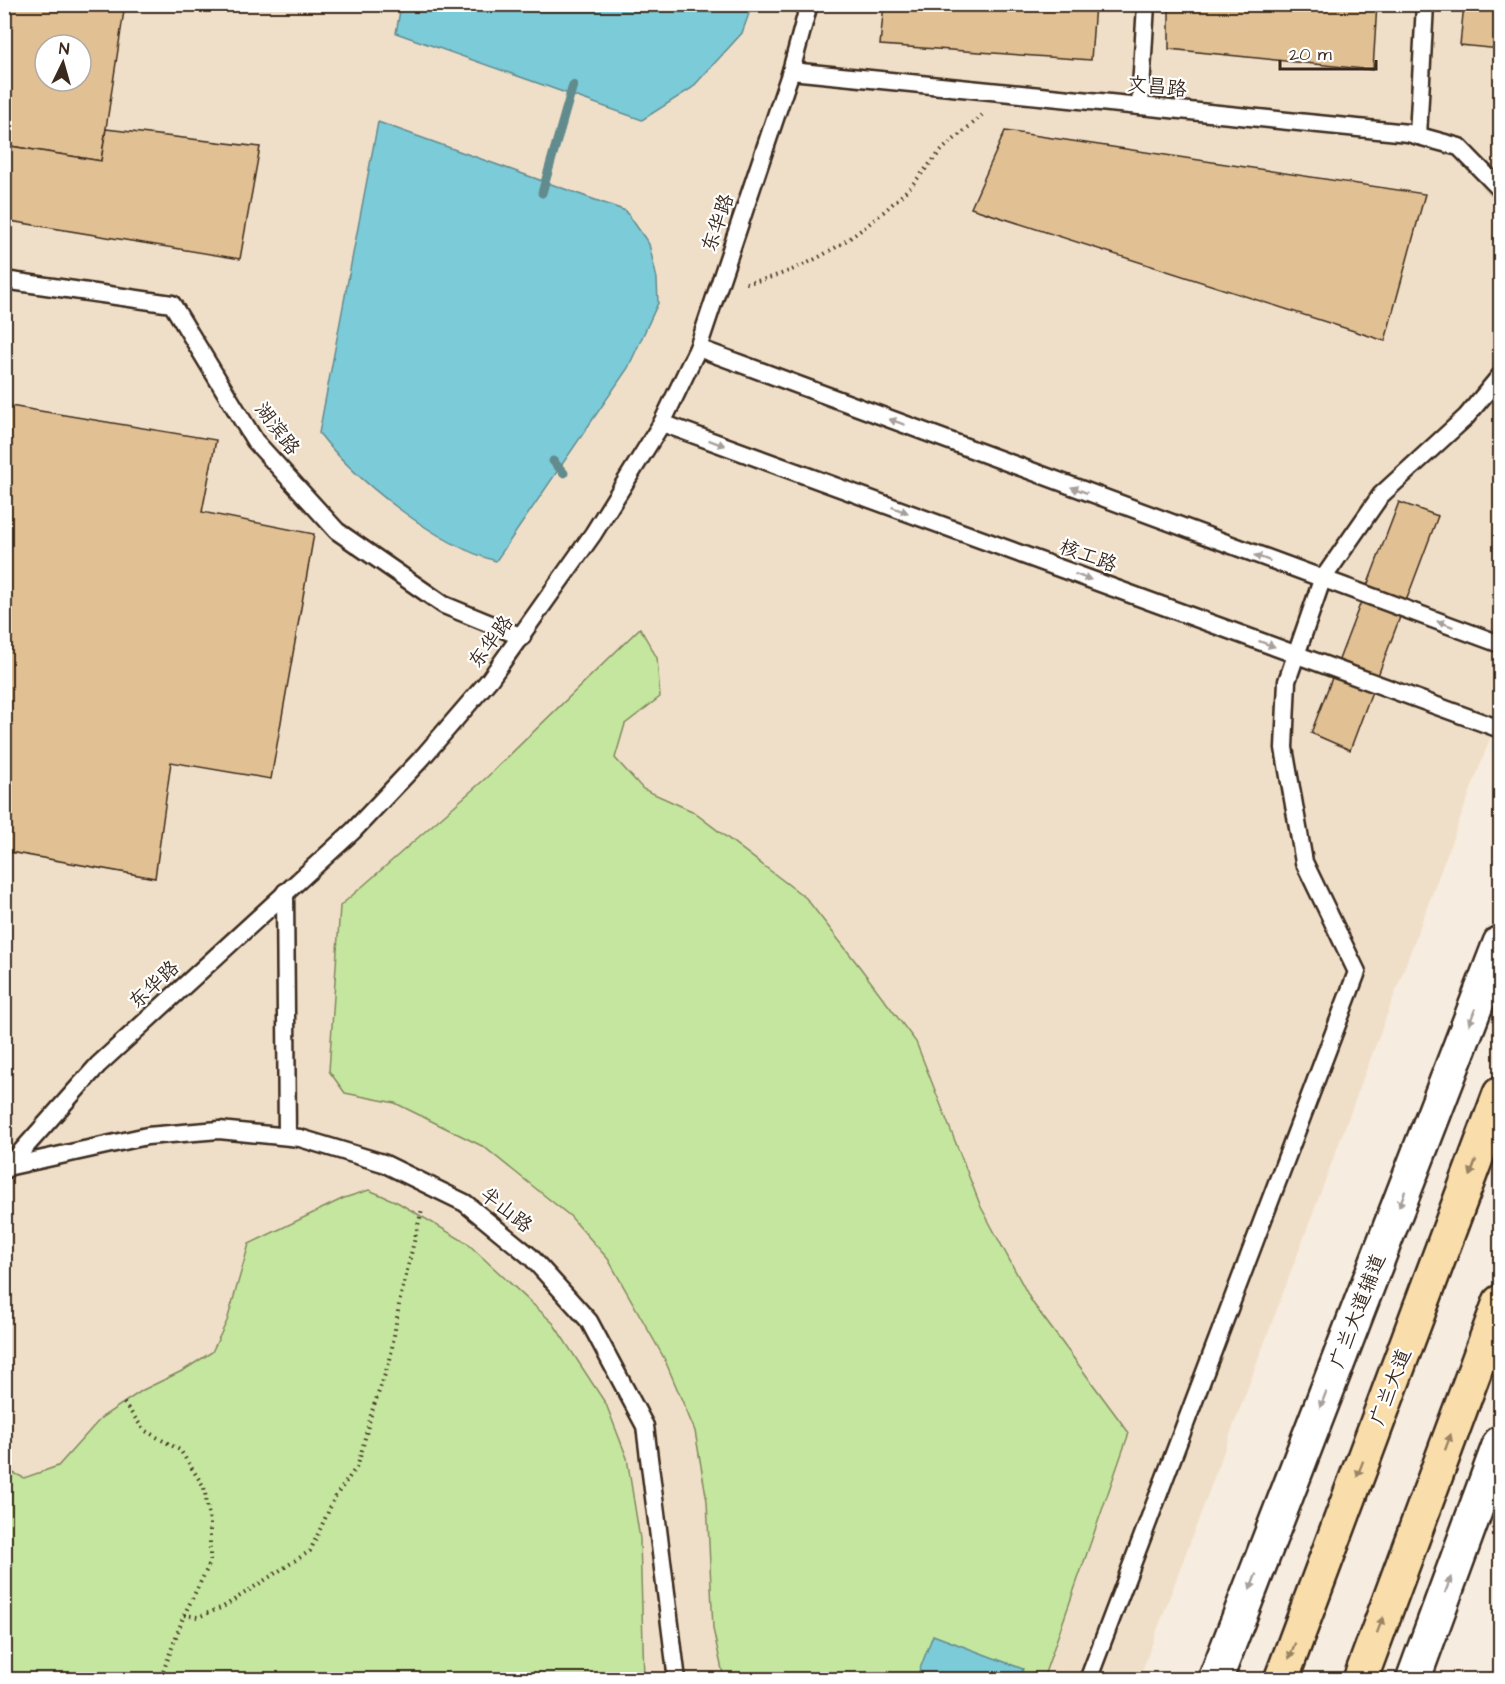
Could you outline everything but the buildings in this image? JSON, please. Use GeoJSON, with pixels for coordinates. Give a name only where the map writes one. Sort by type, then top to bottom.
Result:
{"type":"FeatureCollection","features":[{"type":"Feature","properties":{"kind":"main road","name":"广兰大道辅道"},"geometry":{"type":"LineString","coordinates":[[1215,1680],[1500,943]]}},
{"type":"Feature","properties":{"kind":"main road","name":"广兰大道"},"geometry":{"type":"LineString","coordinates":[[1281,1680],[1500,1094]]}},
{"type":"Feature","properties":{"kind":"main road"},"geometry":{"type":"LineString","coordinates":[[1360,1680],[1500,1302]]}},
{"type":"Feature","properties":{"kind":"main road"},"geometry":{"type":"LineString","coordinates":[[1413,1680],[1500,1443]]}},
{"type":"Feature","properties":{"kind":"lane","name":"东华路"},"geometry":{"type":"LineString","coordinates":[[6,1168],[98,1065],[353,831],[422,758],[522,637],[593,534],[662,423],[698,348],[791,71],[809,4]]}},
{"type":"Feature","properties":{"kind":"lane"},"geometry":{"type":"LineString","coordinates":[[1140,106],[1146,4]]}},
{"type":"Feature","properties":{"kind":"lane"},"geometry":{"type":"LineString","coordinates":[[1418,136],[1425,4]]}},
{"type":"Feature","properties":{"kind":"lane","name":"文昌路"},"geometry":{"type":"LineString","coordinates":[[791,71],[1418,136],[1460,147],[1500,189]]}},
{"type":"Feature","properties":{"kind":"lane","name":"湖滨路"},"geometry":{"type":"LineString","coordinates":[[4,280],[172,304],[255,441],[337,531],[444,605],[522,637]]}},
{"type":"Feature","properties":{"kind":"lane"},"geometry":{"type":"LineString","coordinates":[[698,348],[1500,644]]}},
{"type":"Feature","properties":{"kind":"lane"},"geometry":{"type":"LineString","coordinates":[[1088,1680],[1357,972],[1304,862],[1284,748],[1287,681],[1322,580],[1381,495],[1466,417],[1500,376]]}},
{"type":"Feature","properties":{"kind":"lane","name":"核工路"},"geometry":{"type":"LineString","coordinates":[[662,423],[1500,729]]}},
{"type":"Feature","properties":{"kind":"lane"},"geometry":{"type":"LineString","coordinates":[[285,892],[287,1136]]}},
{"type":"Feature","properties":{"kind":"lane","name":"半山路"},"geometry":{"type":"LineString","coordinates":[[6,1168],[147,1136],[219,1130],[287,1136],[383,1163],[465,1203],[531,1257],[589,1321],[645,1426],[677,1680]]}},
{"type":"Feature","properties":{"kind":"path"},"geometry":{"type":"LineString","coordinates":[[719,288],[770,279],[808,262],[851,237],[907,190],[944,148],[971,126],[1003,93]]}},
{"type":"Feature","properties":{"kind":"path"},"geometry":{"type":"LineString","coordinates":[[184,1615],[198,1617],[223,1607],[310,1551],[335,1497],[358,1464],[372,1411],[390,1360],[400,1299],[428,1185]]}},
{"type":"Feature","properties":{"kind":"path"},"geometry":{"type":"LineString","coordinates":[[124,1403],[144,1430],[180,1450],[204,1487],[210,1522],[210,1563],[184,1615],[160,1680]]}},
{"type":"Feature","properties":{"kind":"shaded area"},"geometry":{"type":"Polygon","coordinates":[[[5,5],[1500,5],[1500,712],[1139,1679],[5,1680],[5,5]]]}},
{"type":"Feature","properties":{"kind":"green space"},"geometry":{"type":"Polygon","coordinates":[[[640,628],[657,658],[660,697],[625,724],[615,758],[643,789],[692,811],[806,898],[859,966],[916,1042],[981,1207],[1032,1302],[1129,1433],[1043,1679],[724,1679],[713,1629],[707,1501],[695,1431],[664,1358],[608,1259],[570,1216],[484,1147],[395,1103],[345,1093],[329,1071],[340,906],[486,778],[640,628]]]}},
{"type":"Feature","properties":{"kind":"green space"},"geometry":{"type":"Polygon","coordinates":[[[369,1190],[397,1202],[467,1243],[553,1323],[606,1404],[627,1458],[640,1539],[644,1679],[5,1679],[5,1469],[24,1478],[58,1466],[102,1417],[143,1390],[184,1370],[212,1352],[227,1321],[249,1244],[344,1198],[369,1190]]]}},
{"type":"Feature","properties":{"kind":"water"},"geometry":{"type":"Polygon","coordinates":[[[401,4],[752,5],[742,33],[692,88],[642,120],[396,33],[401,4]]]}},
{"type":"Feature","properties":{"kind":"water"},"geometry":{"type":"Polygon","coordinates":[[[378,122],[626,211],[649,244],[657,279],[658,303],[628,368],[496,561],[449,541],[399,509],[354,471],[319,433],[378,122]]]}},
{"type":"Feature","properties":{"kind":"water"},"geometry":{"type":"Polygon","coordinates":[[[933,1635],[1023,1669],[1019,1679],[916,1679],[933,1635]]]}},
{"type":"Feature","properties":{"kind":"waterway"},"geometry":{"type":"LineString","coordinates":[[542,193],[573,85]]}},
{"type":"Feature","properties":{"kind":"waterway"},"geometry":{"type":"LineString","coordinates":[[553,461],[564,473]]}}]}
